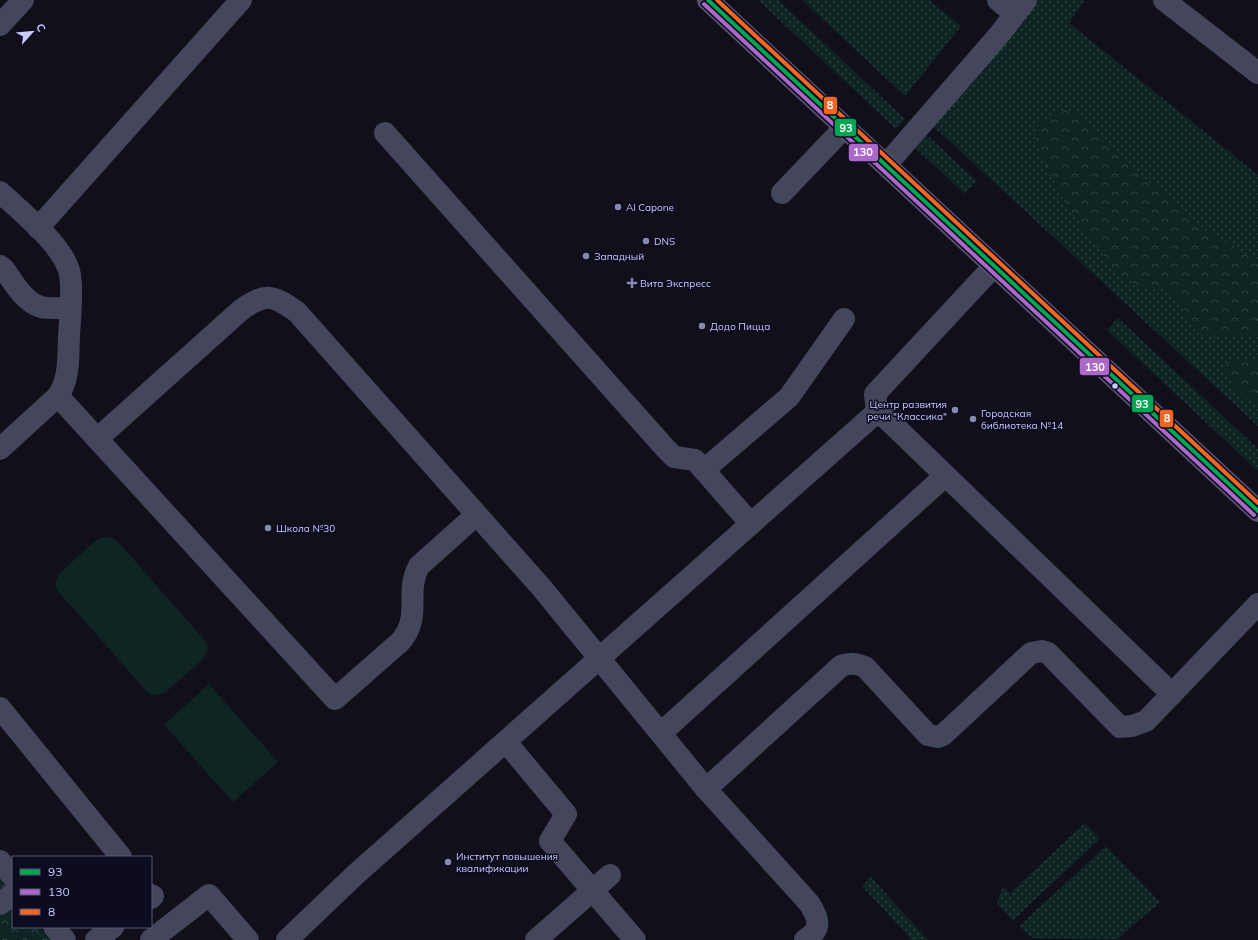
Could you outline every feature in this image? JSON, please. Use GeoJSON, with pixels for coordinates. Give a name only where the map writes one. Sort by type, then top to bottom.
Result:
{"type":"FeatureCollection","features":[{"type":"Feature","properties":{"kind":"main road"},"geometry":{"type":"LineString","coordinates":[[708,0],[1258,511]]}},
{"type":"Feature","properties":{"kind":"street"},"geometry":{"type":"LineString","coordinates":[[0,26],[23,0]]}},
{"type":"Feature","properties":{"kind":"street"},"geometry":{"type":"LineString","coordinates":[[38,228],[241,0]]}},
{"type":"Feature","properties":{"kind":"street"},"geometry":{"type":"LineString","coordinates":[[886,164],[999,35],[1021,7],[998,0]]}},
{"type":"Feature","properties":{"kind":"street"},"geometry":{"type":"LineString","coordinates":[[1164,0],[1258,73]]}},
{"type":"Feature","properties":{"kind":"street"},"geometry":{"type":"LineString","coordinates":[[782,193],[845,127]]}},
{"type":"Feature","properties":{"kind":"street"},"geometry":{"type":"LineString","coordinates":[[385,133],[666,449],[674,457],[695,460],[751,524]]}},
{"type":"Feature","properties":{"kind":"street"},"geometry":{"type":"LineString","coordinates":[[0,192],[52,243],[63,258],[70,274],[70,308],[66,378],[63,389],[58,396],[0,449]]}},
{"type":"Feature","properties":{"kind":"street"},"geometry":{"type":"LineString","coordinates":[[0,266],[27,299],[36,305],[41,307],[70,308]]}},
{"type":"Feature","properties":{"kind":"street"},"geometry":{"type":"LineString","coordinates":[[994,266],[875,394],[877,412],[887,419],[1172,694]]}},
{"type":"Feature","properties":{"kind":"street"},"geometry":{"type":"LineString","coordinates":[[97,439],[254,300],[268,297],[282,302],[297,312],[541,587],[706,789],[809,903],[815,912],[818,922],[816,931],[805,940]]}},
{"type":"Feature","properties":{"kind":"street"},"geometry":{"type":"LineString","coordinates":[[704,470],[789,397],[844,319]]}},
{"type":"Feature","properties":{"kind":"street"},"geometry":{"type":"LineString","coordinates":[[58,396],[336,699],[406,635],[411,624],[413,613],[412,588],[414,575],[419,566],[476,515]]}},
{"type":"Feature","properties":{"kind":"street"},"geometry":{"type":"LineString","coordinates":[[287,940],[355,876],[877,412]]}},
{"type":"Feature","properties":{"kind":"street"},"geometry":{"type":"LineString","coordinates":[[660,733],[946,476]]}},
{"type":"Feature","properties":{"kind":"street"},"geometry":{"type":"LineString","coordinates":[[706,789],[841,666],[857,664],[865,666],[928,736],[932,737],[943,735],[1031,653],[1035,651],[1042,651],[1048,653],[1120,727],[1132,726],[1146,721],[1257,608]]}},
{"type":"Feature","properties":{"kind":"street"},"geometry":{"type":"LineString","coordinates":[[0,708],[120,856]]}},
{"type":"Feature","properties":{"kind":"street"},"geometry":{"type":"LineString","coordinates":[[506,742],[566,814],[550,841],[635,940]]}},
{"type":"Feature","properties":{"kind":"street"},"geometry":{"type":"LineString","coordinates":[[0,861],[12,876]]}},
{"type":"Feature","properties":{"kind":"street"},"geometry":{"type":"LineString","coordinates":[[536,940],[610,875]]}},
{"type":"Feature","properties":{"kind":"street"},"geometry":{"type":"LineString","coordinates":[[0,904],[12,895]]}},
{"type":"Feature","properties":{"kind":"street"},"geometry":{"type":"LineString","coordinates":[[151,940],[209,895],[248,940]]}},
{"type":"Feature","properties":{"kind":"street"},"geometry":{"type":"LineString","coordinates":[[55,928],[65,940]]}},
{"type":"Feature","properties":{"kind":"street"},"geometry":{"type":"LineString","coordinates":[[96,940],[112,928]]}},
{"type":"Feature","properties":{"kind":"green space"},"geometry":{"type":"Polygon","coordinates":[[[758,0],[778,0],[905,119],[896,129],[758,0]]]}},
{"type":"Feature","properties":{"kind":"green space"},"geometry":{"type":"Polygon","coordinates":[[[802,0],[929,0],[961,26],[905,96],[802,0]]]}},
{"type":"Feature","properties":{"kind":"green space"},"geometry":{"type":"Polygon","coordinates":[[[1035,0],[1085,0],[1069,23],[1258,175],[1258,426],[932,125],[1035,0]]]}},
{"type":"Feature","properties":{"kind":"green space"},"geometry":{"type":"Polygon","coordinates":[[[1062,110],[1076,113],[1088,120],[1097,137],[1208,232],[1258,261],[1258,334],[1206,337],[1193,329],[1176,296],[1162,289],[1148,290],[1118,276],[1063,200],[1042,156],[1034,132],[1039,123],[1062,110]]]}},
{"type":"Feature","properties":{"kind":"green space"},"geometry":{"type":"Polygon","coordinates":[[[926,134],[976,181],[965,194],[914,147],[926,134]]]}},
{"type":"Feature","properties":{"kind":"green space"},"geometry":{"type":"Polygon","coordinates":[[[1118,318],[1258,449],[1258,471],[1107,330],[1118,318]]]}},
{"type":"Feature","properties":{"kind":"green space"},"geometry":{"type":"Polygon","coordinates":[[[1258,359],[1258,407],[1236,389],[1228,378],[1226,364],[1235,360],[1258,359]]]}},
{"type":"Feature","properties":{"kind":"green space"},"geometry":{"type":"Polygon","coordinates":[[[107,537],[114,539],[120,544],[207,643],[208,650],[203,659],[162,694],[149,694],[57,590],[55,584],[60,573],[94,542],[100,538],[107,537]]]}},
{"type":"Feature","properties":{"kind":"green space"},"geometry":{"type":"Polygon","coordinates":[[[209,684],[278,762],[233,802],[164,725],[209,684]]]}},
{"type":"Feature","properties":{"kind":"green space"},"geometry":{"type":"Polygon","coordinates":[[[1085,823],[1100,839],[1013,920],[997,904],[1003,886],[1010,893],[1085,823]]]}},
{"type":"Feature","properties":{"kind":"green space"},"geometry":{"type":"Polygon","coordinates":[[[1106,846],[1160,902],[1118,939],[1032,938],[1019,926],[1106,846]]]}},
{"type":"Feature","properties":{"kind":"green space"},"geometry":{"type":"Polygon","coordinates":[[[871,877],[928,940],[912,940],[862,886],[871,877]]]}},
{"type":"Feature","properties":{"kind":"green space"},"geometry":{"type":"Polygon","coordinates":[[[0,879],[12,894],[12,928],[40,928],[50,940],[0,940],[0,879]]]}},
{"type":"Feature","properties":{"kind":"transit line","name":"93"},"geometry":{"type":"LineString","coordinates":[[708,0],[1258,511]]}},
{"type":"Feature","properties":{"kind":"transit line","name":"8"},"geometry":{"type":"LineString","coordinates":[[717,0],[1258,503]]}},
{"type":"Feature","properties":{"kind":"transit line","name":"130"},"geometry":{"type":"LineString","coordinates":[[704,4],[1254,515]]}},
{"type":"Feature","properties":{"kind":"place","name":"Al Capone"},"geometry":{"type":"Point","coordinates":[618,207]}},
{"type":"Feature","properties":{"kind":"place","name":"DNS"},"geometry":{"type":"Point","coordinates":[646,241]}},
{"type":"Feature","properties":{"kind":"place","name":"Западный"},"geometry":{"type":"Point","coordinates":[586,256]}},
{"type":"Feature","properties":{"kind":"place","name":"Вита Экспресс"},"geometry":{"type":"Point","coordinates":[632,283]}},
{"type":"Feature","properties":{"kind":"place","name":"Додо Пицца"},"geometry":{"type":"Point","coordinates":[702,326]}},
{"type":"Feature","properties":{"kind":"place","name":"Центр развития речи \"Классика\""},"geometry":{"type":"Point","coordinates":[955,410]}},
{"type":"Feature","properties":{"kind":"place","name":"Городская библиотека №14"},"geometry":{"type":"Point","coordinates":[973,419]}},
{"type":"Feature","properties":{"kind":"place","name":"Школа №30"},"geometry":{"type":"Point","coordinates":[268,528]}},
{"type":"Feature","properties":{"kind":"place","name":"Институт повышения квалификации"},"geometry":{"type":"Point","coordinates":[448,862]}}]}
